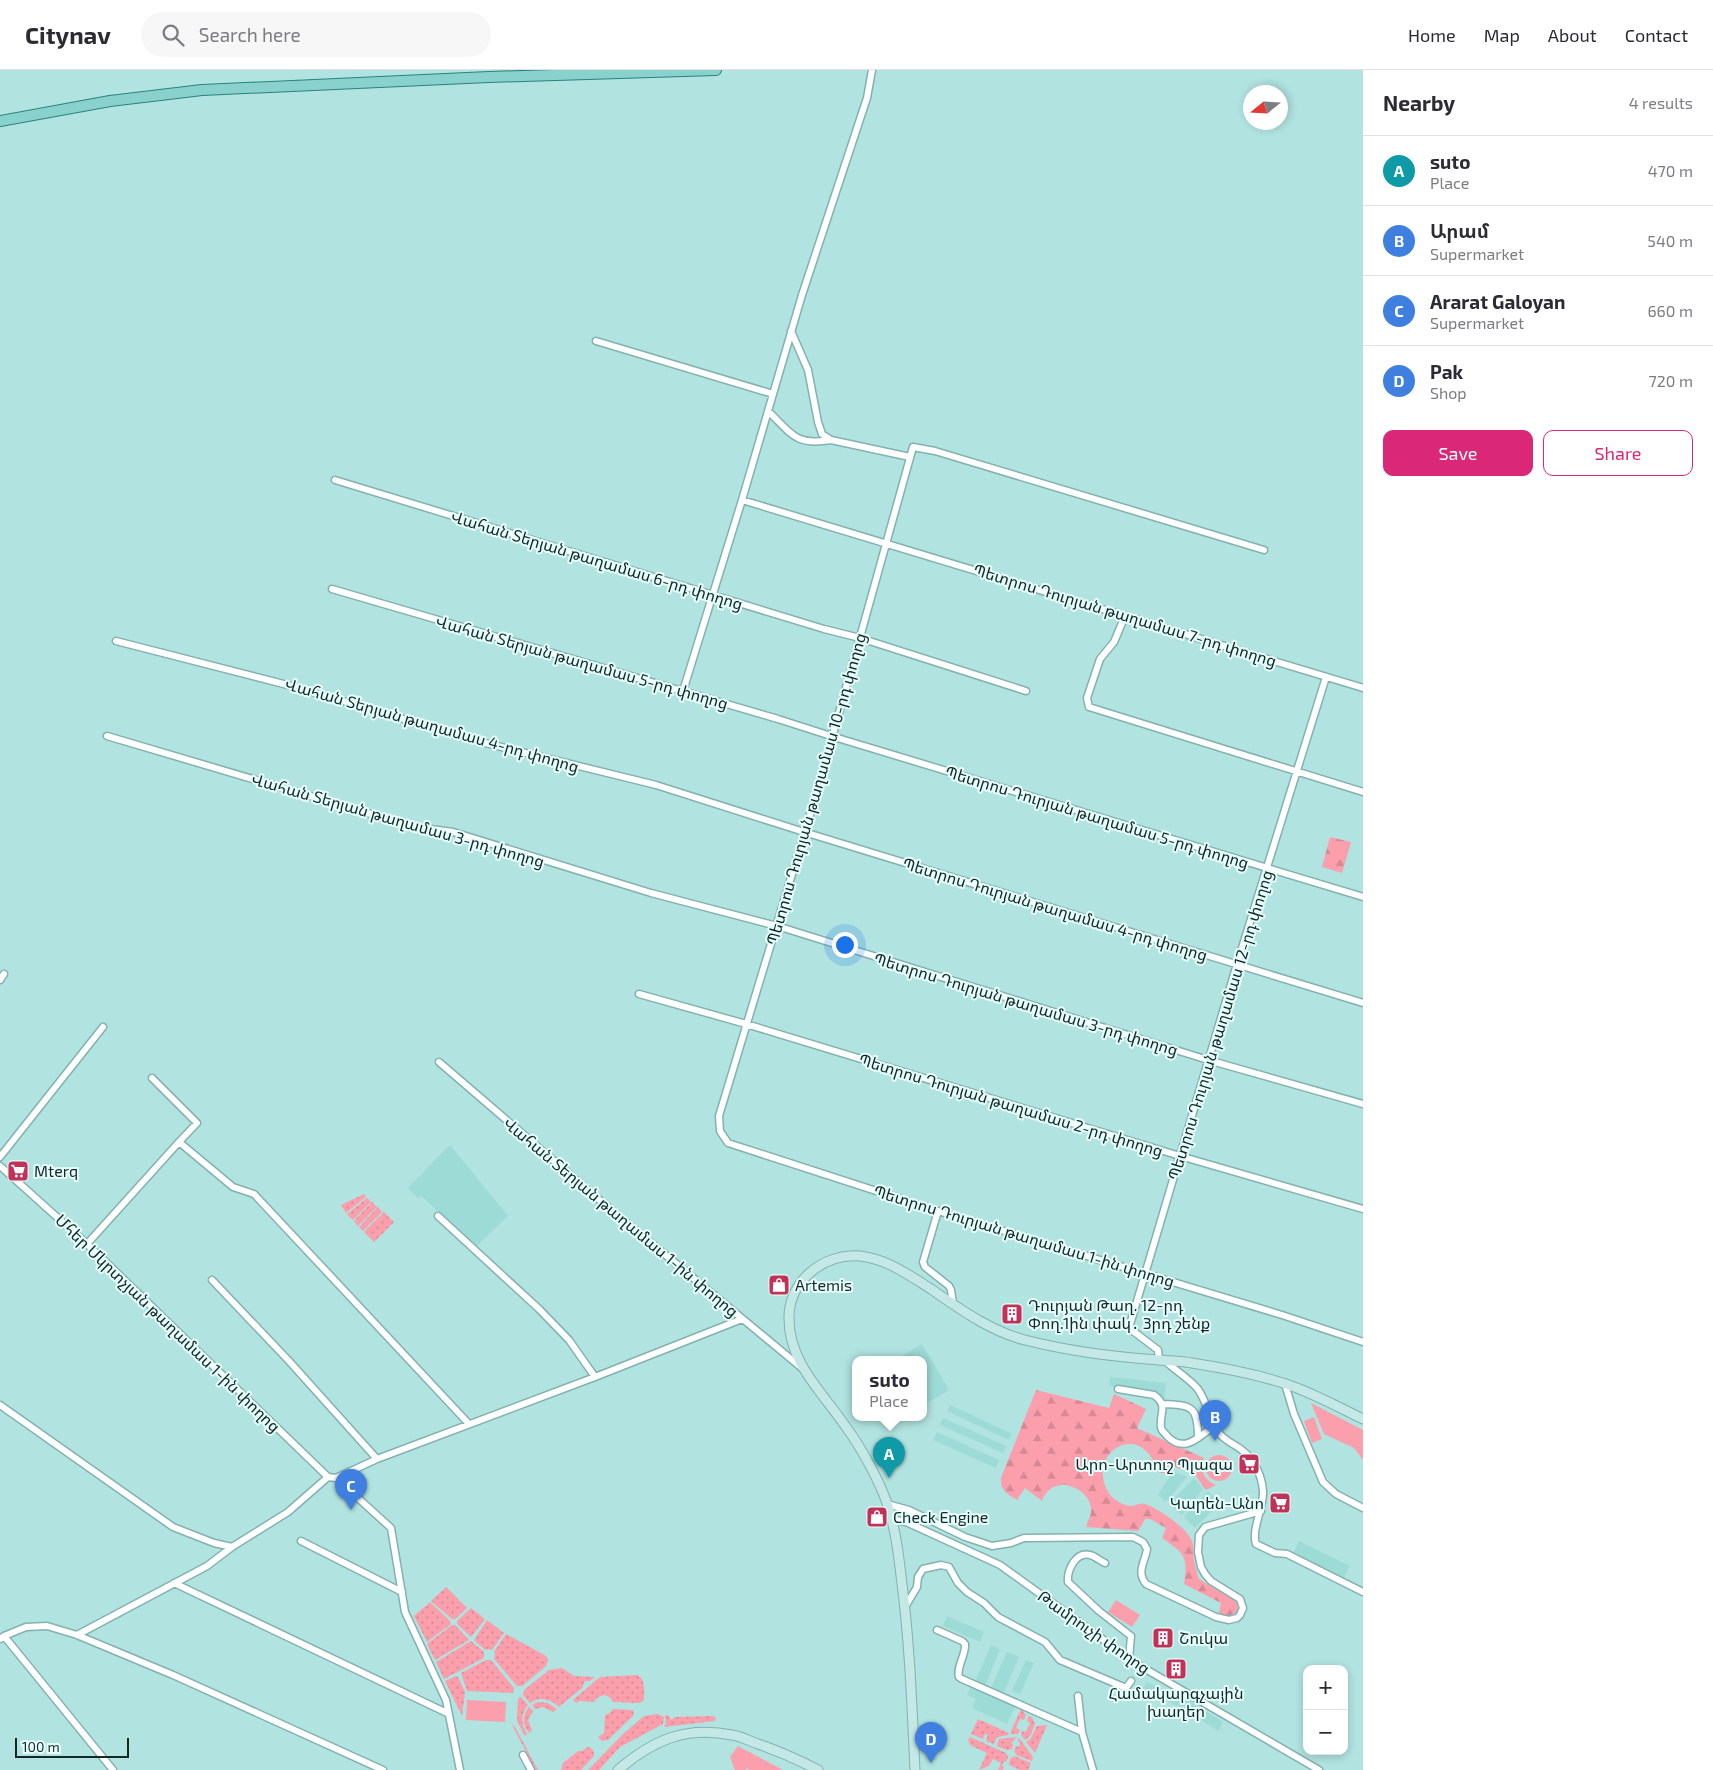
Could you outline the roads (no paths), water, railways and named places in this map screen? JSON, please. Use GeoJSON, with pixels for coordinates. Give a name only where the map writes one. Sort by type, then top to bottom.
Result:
{"type":"FeatureCollection","features":[{"type":"Feature","properties":{"kind":"main road"},"geometry":{"type":"LineString","coordinates":[[0,121],[110,101],[202,90],[489,77],[716,70]]}},
{"type":"Feature","properties":{"kind":"main road"},"geometry":{"type":"LineString","coordinates":[[915,1770],[905,1607],[898,1548],[892,1519],[887,1504],[848,1428],[804,1370],[795,1354],[789,1334],[789,1306],[794,1291],[804,1278],[828,1262],[840,1257],[859,1256],[877,1260],[899,1268],[996,1330],[1024,1340],[1092,1353],[1190,1363],[1234,1370],[1285,1384],[1363,1419]]}},
{"type":"Feature","properties":{"kind":"main road"},"geometry":{"type":"LineString","coordinates":[[618,1770],[651,1746],[669,1738],[696,1731],[733,1735],[794,1757],[818,1770]]}},
{"type":"Feature","properties":{"kind":"street"},"geometry":{"type":"LineString","coordinates":[[683,691],[792,331],[867,98],[872,70]]}},
{"type":"Feature","properties":{"kind":"street"},"geometry":{"type":"LineString","coordinates":[[792,331],[808,370],[822,434],[831,440],[910,457]]}},
{"type":"Feature","properties":{"kind":"street"},"geometry":{"type":"LineString","coordinates":[[596,341],[773,394]]}},
{"type":"Feature","properties":{"kind":"street"},"geometry":{"type":"LineString","coordinates":[[768,411],[795,437],[804,442],[815,443],[831,440]]}},
{"type":"Feature","properties":{"kind":"street","name":"Պետրոս Դուրյան թաղամաս 10-րդ փողոց"},"geometry":{"type":"LineString","coordinates":[[720,1131],[719,1116],[777,926],[913,447],[935,451],[1146,514],[1205,534],[1264,550]]}},
{"type":"Feature","properties":{"kind":"street","name":"Վահան Տերյան թաղամաս 6-րդ փողոց"},"geometry":{"type":"LineString","coordinates":[[335,480],[1026,690]]}},
{"type":"Feature","properties":{"kind":"street","name":"Պետրոս Դուրյան թաղամաս 7-րդ փողոց"},"geometry":{"type":"LineString","coordinates":[[742,500],[1363,688]]}},
{"type":"Feature","properties":{"kind":"street","name":"Վահան Տերյան թաղամաս 5-րդ փողոց"},"geometry":{"type":"LineString","coordinates":[[332,589],[831,736]]}},
{"type":"Feature","properties":{"kind":"street"},"geometry":{"type":"LineString","coordinates":[[1125,616],[1114,642],[1104,652],[1100,660],[1087,698],[1089,706],[1363,792]]}},
{"type":"Feature","properties":{"kind":"street","name":"Վահան Տերյան թաղամաս 4-րդ փողոց"},"geometry":{"type":"LineString","coordinates":[[116,640],[293,686],[477,741],[656,785],[804,832]]}},
{"type":"Feature","properties":{"kind":"street","name":"Պետրոս Դուրյան թաղամաս 12-րդ փողոց"},"geometry":{"type":"LineString","coordinates":[[1162,1361],[1158,1350],[1129,1328],[1237,964],[1298,773],[1326,677]]}},
{"type":"Feature","properties":{"kind":"street","name":"Վահան Տերյան թաղամաս 3-րդ փողոց"},"geometry":{"type":"LineString","coordinates":[[107,736],[415,827],[453,832],[642,890],[777,926]]}},
{"type":"Feature","properties":{"kind":"street","name":"Պետրոս Դուրյան թաղամաս 5-րդ փողոց"},"geometry":{"type":"LineString","coordinates":[[831,736],[1363,897]]}},
{"type":"Feature","properties":{"kind":"street","name":"Պետրոս Դուրյան թաղամաս 4-րդ փողոց"},"geometry":{"type":"LineString","coordinates":[[804,832],[1363,1003]]}},
{"type":"Feature","properties":{"kind":"street","name":"Պետրոս Դուրյան թաղամաս 3-րդ փողոց"},"geometry":{"type":"LineString","coordinates":[[777,926],[1208,1060],[1363,1104]]}},
{"type":"Feature","properties":{"kind":"street","name":"Պետրոս Դուրյան թաղամաս 2-րդ փողոց"},"geometry":{"type":"LineString","coordinates":[[639,994],[746,1024],[1180,1156],[1363,1209]]}},
{"type":"Feature","properties":{"kind":"street"},"geometry":{"type":"LineString","coordinates":[[0,1157],[103,1027]]}},
{"type":"Feature","properties":{"kind":"street","name":"Վահան Տերյան թաղամաս 1-ին փողոց"},"geometry":{"type":"LineString","coordinates":[[439,1062],[602,1203],[804,1370]]}},
{"type":"Feature","properties":{"kind":"street"},"geometry":{"type":"LineString","coordinates":[[86,1244],[197,1123],[152,1078]]}},
{"type":"Feature","properties":{"kind":"street","name":"Պետրոս Դուրյան թաղամաս 1-ին փողոց"},"geometry":{"type":"LineString","coordinates":[[720,1131],[728,1143],[938,1211],[1146,1273],[1363,1342]]}},
{"type":"Feature","properties":{"kind":"street"},"geometry":{"type":"LineString","coordinates":[[179,1142],[233,1187],[254,1194],[469,1424]]}},
{"type":"Feature","properties":{"kind":"street","name":"Մհեր Մկրտչյան թաղամաս 1-ին փողոց"},"geometry":{"type":"LineString","coordinates":[[0,1166],[86,1244],[328,1477]]}},
{"type":"Feature","properties":{"kind":"street"},"geometry":{"type":"LineString","coordinates":[[938,1211],[923,1262],[925,1267],[949,1286],[953,1304]]}},
{"type":"Feature","properties":{"kind":"street"},"geometry":{"type":"LineString","coordinates":[[438,1216],[545,1315],[569,1340],[595,1377]]}},
{"type":"Feature","properties":{"kind":"street"},"geometry":{"type":"LineString","coordinates":[[212,1280],[289,1360],[377,1459]]}},
{"type":"Feature","properties":{"kind":"street"},"geometry":{"type":"LineString","coordinates":[[77,1635],[207,1566],[232,1547],[288,1512],[328,1477],[336,1478],[377,1459],[595,1377],[742,1319]]}},
{"type":"Feature","properties":{"kind":"street"},"geometry":{"type":"LineString","coordinates":[[1162,1361],[1198,1389],[1214,1426],[1225,1440],[1244,1451],[1254,1461],[1259,1472],[1263,1492],[1261,1511],[1254,1538],[1256,1544],[1275,1553],[1287,1554],[1363,1592]]}},
{"type":"Feature","properties":{"kind":"street"},"geometry":{"type":"LineString","coordinates":[[1285,1384],[1294,1414],[1323,1482],[1336,1494],[1363,1508]]}},
{"type":"Feature","properties":{"kind":"street"},"geometry":{"type":"LineString","coordinates":[[1118,1388],[1154,1395],[1162,1404],[1162,1431],[1180,1445],[1192,1443],[1214,1426]]}},
{"type":"Feature","properties":{"kind":"street"},"geometry":{"type":"LineString","coordinates":[[1162,1404],[1183,1405],[1193,1411],[1197,1416],[1198,1438]]}},
{"type":"Feature","properties":{"kind":"street"},"geometry":{"type":"LineString","coordinates":[[0,1405],[173,1527],[214,1543],[232,1547]]}},
{"type":"Feature","properties":{"kind":"street"},"geometry":{"type":"LineString","coordinates":[[336,1478],[391,1528],[405,1612],[446,1700],[447,1713],[460,1770]]}},
{"type":"Feature","properties":{"kind":"street"},"geometry":{"type":"LineString","coordinates":[[887,1504],[909,1510],[965,1537],[992,1546],[1011,1543],[1024,1538],[1133,1537],[1142,1542],[1147,1549],[1141,1564],[1140,1573],[1146,1584],[1216,1617],[1229,1620],[1233,1620],[1240,1615],[1243,1608],[1242,1603],[1238,1598],[1211,1581],[1205,1574],[1198,1552],[1199,1535],[1205,1527],[1261,1511]]}},
{"type":"Feature","properties":{"kind":"street","name":"Թամրուչի փողոց"},"geometry":{"type":"LineString","coordinates":[[892,1519],[906,1522],[1000,1565],[1129,1659],[1319,1770]]}},
{"type":"Feature","properties":{"kind":"street"},"geometry":{"type":"LineString","coordinates":[[300,1541],[402,1592]]}},
{"type":"Feature","properties":{"kind":"street"},"geometry":{"type":"LineString","coordinates":[[1105,1564],[1091,1555],[1083,1555],[1076,1558],[1068,1576],[1068,1582],[1099,1611],[1131,1636],[1129,1659]]}},
{"type":"Feature","properties":{"kind":"street"},"geometry":{"type":"LineString","coordinates":[[905,1607],[917,1587],[918,1577],[923,1569],[942,1565],[949,1567],[958,1583],[967,1592],[984,1602],[998,1616],[1045,1642],[1060,1660],[1126,1688],[1131,1681]]}},
{"type":"Feature","properties":{"kind":"street"},"geometry":{"type":"LineString","coordinates":[[174,1583],[447,1713]]}},
{"type":"Feature","properties":{"kind":"street"},"geometry":{"type":"LineString","coordinates":[[114,1770],[2,1638],[26,1627],[47,1626],[77,1635],[189,1682],[383,1770]]}},
{"type":"Feature","properties":{"kind":"street"},"geometry":{"type":"LineString","coordinates":[[937,1630],[965,1644],[958,1672],[959,1677],[1082,1732]]}},
{"type":"Feature","properties":{"kind":"street"},"geometry":{"type":"LineString","coordinates":[[1078,1696],[1082,1732],[1093,1770]]}},
{"type":"Feature","properties":{"kind":"street"},"geometry":{"type":"LineString","coordinates":[[523,1755],[531,1770]]}},
{"type":"Feature","properties":{"kind":"place","name":"Mterq"},"geometry":{"type":"Point","coordinates":[18,1171]}},
{"type":"Feature","properties":{"kind":"place","name":"Artemis"},"geometry":{"type":"Point","coordinates":[779,1285]}},
{"type":"Feature","properties":{"kind":"place","name":"Դուրյան Թաղ. 12-րդ Փող.1ին փակ․ 3րդ շենք"},"geometry":{"type":"Point","coordinates":[1012,1314]}},
{"type":"Feature","properties":{"kind":"place","name":"Արամ"},"geometry":{"type":"Point","coordinates":[1215,1441]}},
{"type":"Feature","properties":{"kind":"place","name":"Արո-Արտուշ Պլազա"},"geometry":{"type":"Point","coordinates":[1249,1464]}},
{"type":"Feature","properties":{"kind":"place","name":"suto"},"geometry":{"type":"Point","coordinates":[889,1478]}},
{"type":"Feature","properties":{"kind":"place","name":"Կարեն-Անո"},"geometry":{"type":"Point","coordinates":[1280,1503]}},
{"type":"Feature","properties":{"kind":"place","name":"Ararat Galoyan"},"geometry":{"type":"Point","coordinates":[351,1510]}},
{"type":"Feature","properties":{"kind":"place","name":"Check Engine"},"geometry":{"type":"Point","coordinates":[877,1517]}},
{"type":"Feature","properties":{"kind":"place","name":"Շուկա"},"geometry":{"type":"Point","coordinates":[1163,1638]}},
{"type":"Feature","properties":{"kind":"place","name":"Համակարգչային խաղեր"},"geometry":{"type":"Point","coordinates":[1176,1669]}},
{"type":"Feature","properties":{"kind":"place","name":"Pak"},"geometry":{"type":"Point","coordinates":[931,1763]}}]}
